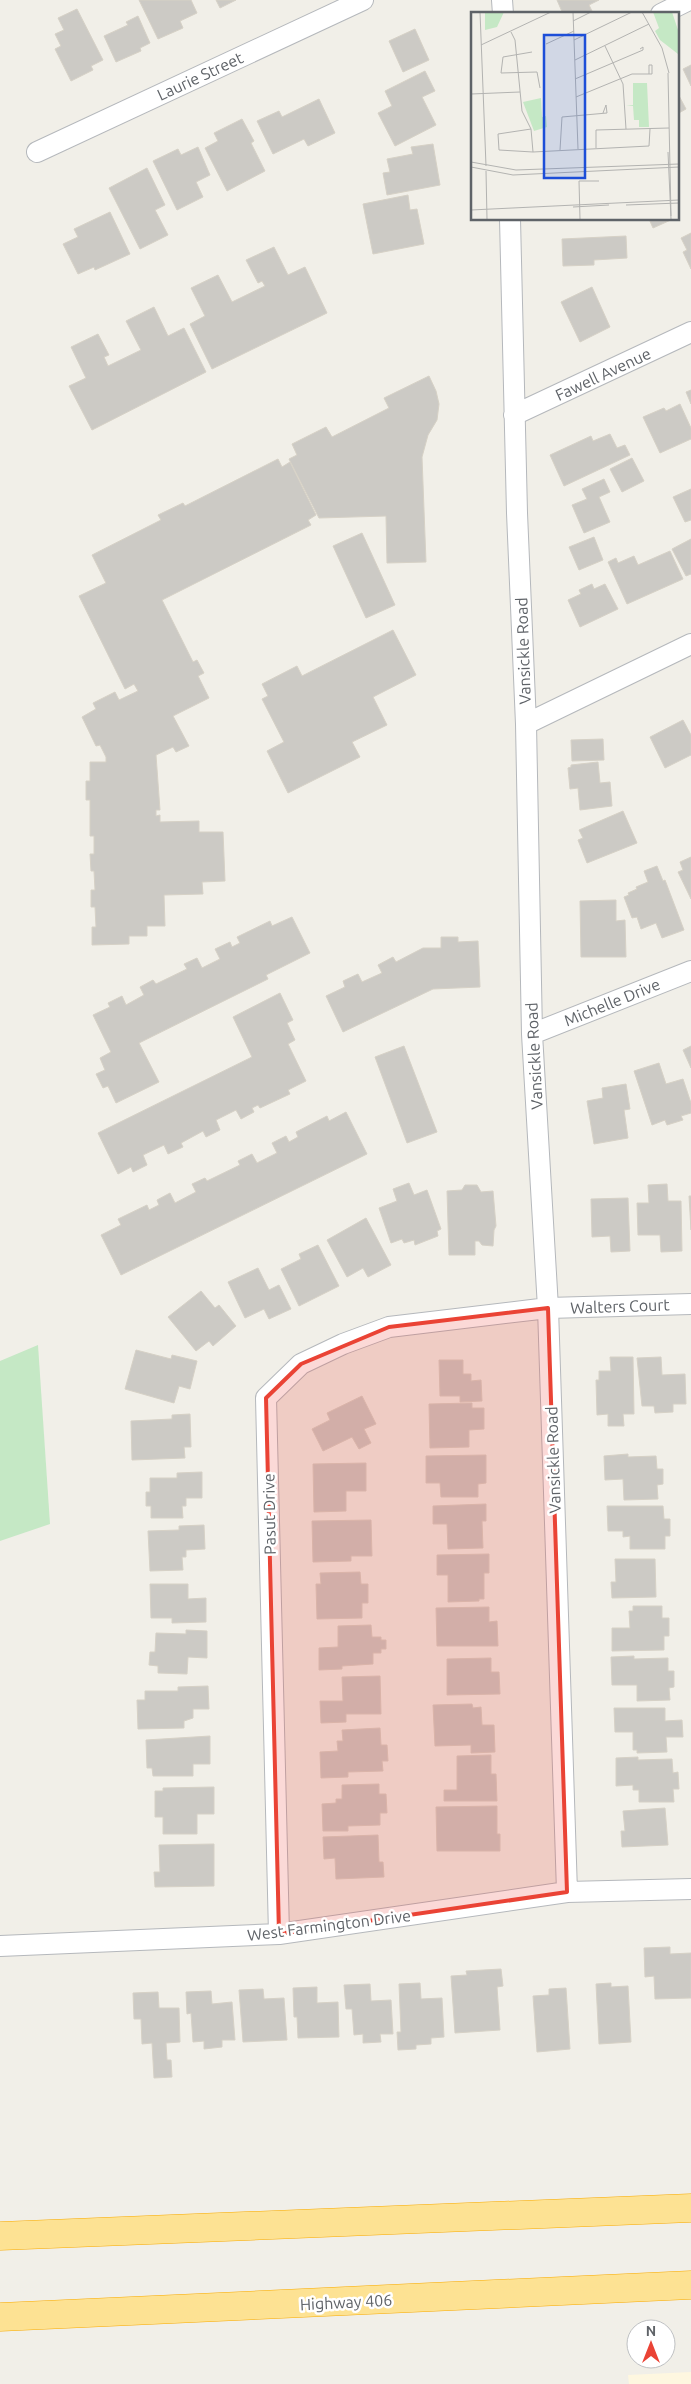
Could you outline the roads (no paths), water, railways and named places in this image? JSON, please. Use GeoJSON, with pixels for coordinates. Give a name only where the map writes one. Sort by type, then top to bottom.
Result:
{"type":"FeatureCollection","features":[{"type":"Feature","properties":{"kind":"highway"},"geometry":{"type":"LineString","coordinates":[[0,2236],[691,2208]]}},
{"type":"Feature","properties":{"kind":"highway","name":"Highway 406"},"geometry":{"type":"LineString","coordinates":[[0,2318],[691,2285]]}},
{"type":"Feature","properties":{"kind":"street","name":"Laurie Street"},"geometry":{"type":"LineString","coordinates":[[37,152],[364,0]]}},
{"type":"Feature","properties":{"kind":"street"},"geometry":{"type":"LineString","coordinates":[[665,12],[689,0]]}},
{"type":"Feature","properties":{"kind":"street","name":"Vansickle Road"},"geometry":{"type":"LineString","coordinates":[[510,220],[514,416],[526,724],[532,1034],[548,1308],[567,1892]]}},
{"type":"Feature","properties":{"kind":"street","name":"Fawell Avenue"},"geometry":{"type":"LineString","coordinates":[[514,416],[691,332]]}},
{"type":"Feature","properties":{"kind":"street"},"geometry":{"type":"LineString","coordinates":[[526,724],[691,644]]}},
{"type":"Feature","properties":{"kind":"street","name":"Michelle Drive"},"geometry":{"type":"LineString","coordinates":[[532,1034],[691,971]]}},
{"type":"Feature","properties":{"kind":"street","name":"Walters Court"},"geometry":{"type":"LineString","coordinates":[[548,1308],[691,1304]]}},
{"type":"Feature","properties":{"kind":"street","name":"Pasut Drive"},"geometry":{"type":"LineString","coordinates":[[279,1934],[266,1398],[301,1364],[343,1344],[389,1327],[548,1308]]}},
{"type":"Feature","properties":{"kind":"street","name":"West Farmington Drive"},"geometry":{"type":"LineString","coordinates":[[0,1946],[279,1934],[567,1892],[691,1889]]}}]}
